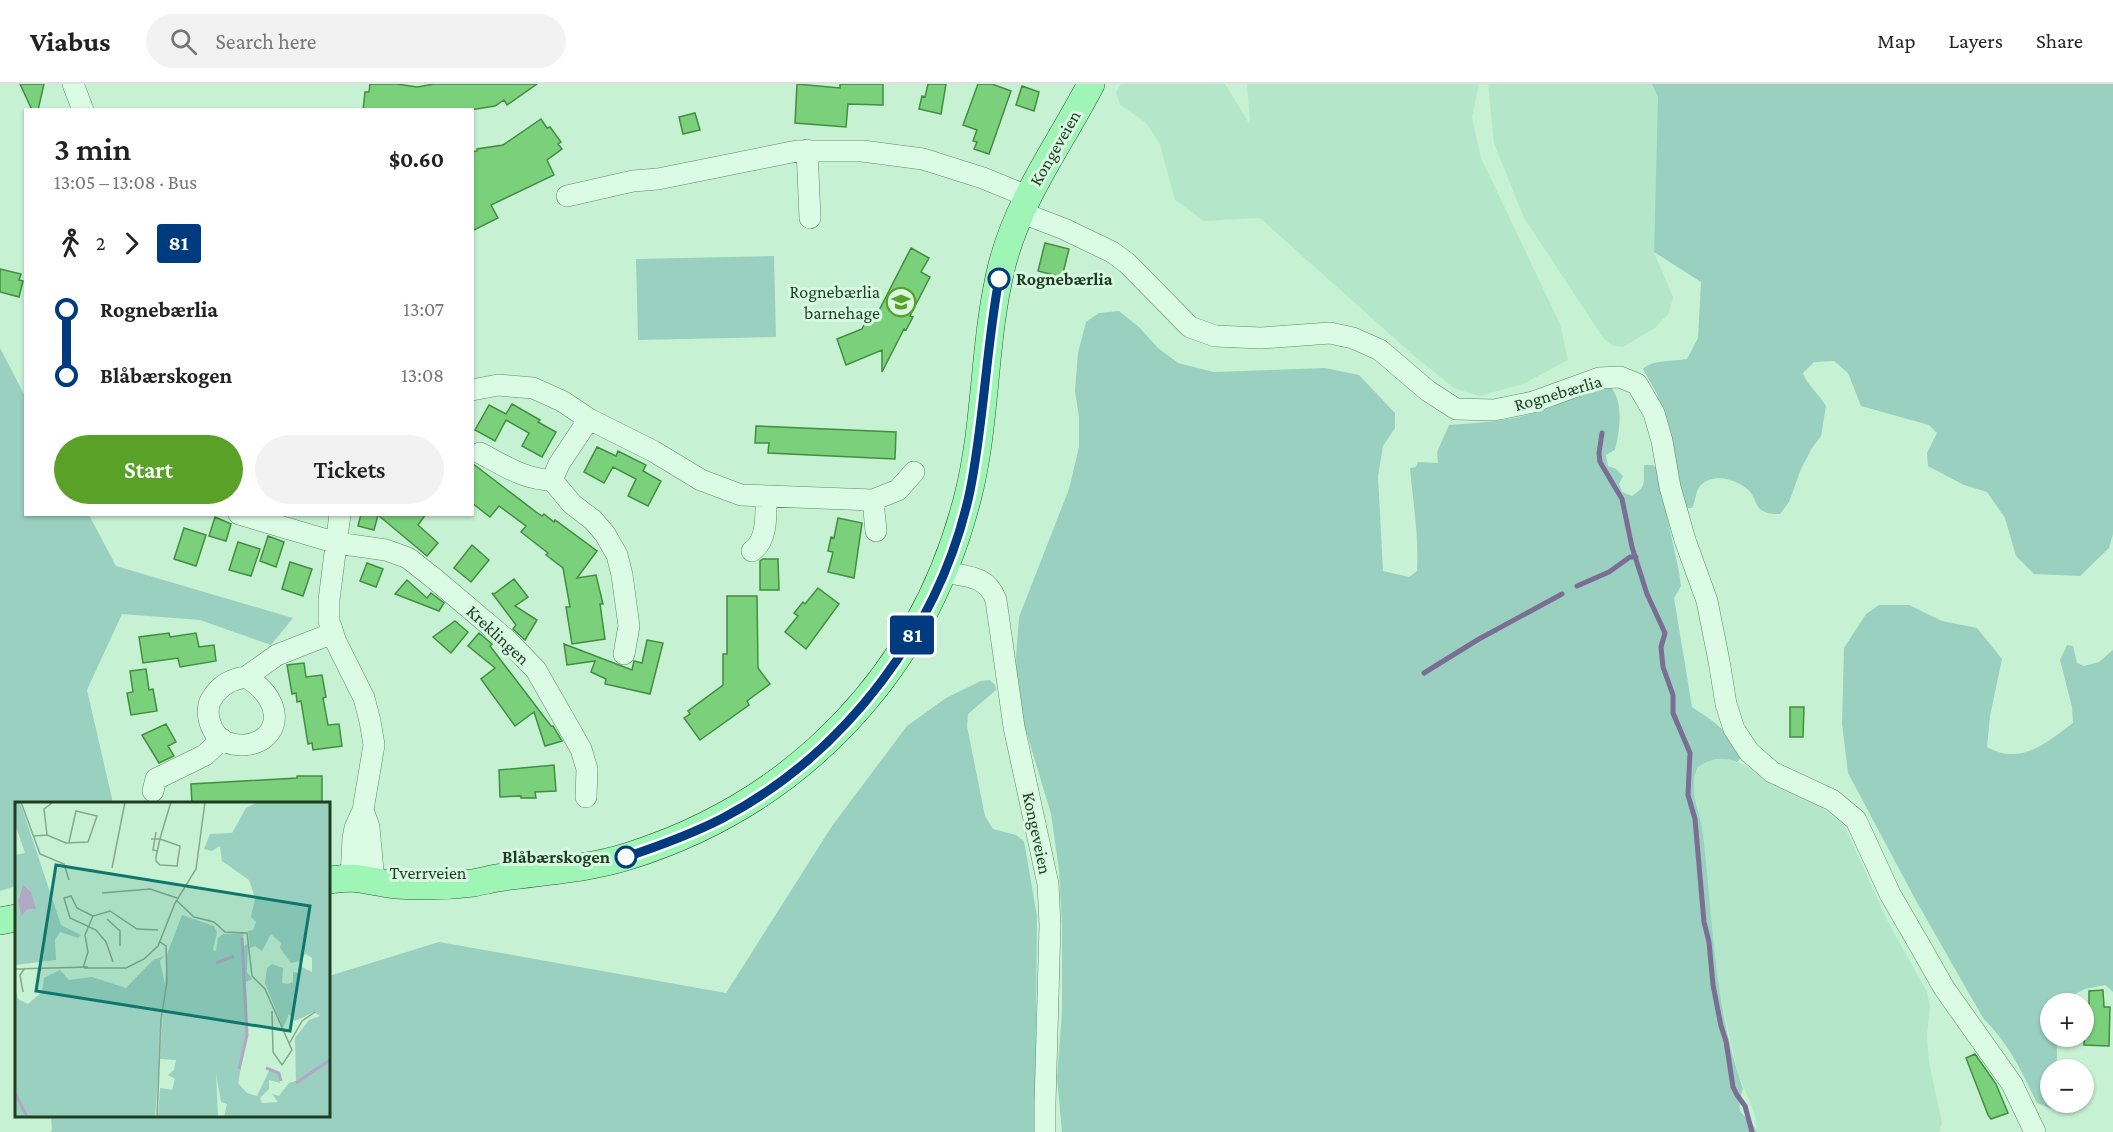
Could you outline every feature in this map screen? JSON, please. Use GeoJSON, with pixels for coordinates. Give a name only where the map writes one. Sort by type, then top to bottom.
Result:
{"type":"FeatureCollection","features":[{"type":"Feature","properties":{"kind":"main road","name":"Kongeveien"},"geometry":{"type":"LineString","coordinates":[[1024,204],[1091,84]]}},
{"type":"Feature","properties":{"kind":"main road","name":"Tverrveien"},"geometry":{"type":"LineString","coordinates":[[357,878],[422,869],[466,871],[499,878],[575,869],[626,857],[688,834],[750,802],[794,770],[836,733],[888,672],[917,627],[944,572],[969,493],[979,434],[996,296],[1004,256],[1024,204]]}},
{"type":"Feature","properties":{"kind":"main road"},"geometry":{"type":"LineString","coordinates":[[0,921],[15,918]]}},
{"type":"Feature","properties":{"kind":"street"},"geometry":{"type":"LineString","coordinates":[[73,84],[82,108]]}},
{"type":"Feature","properties":{"kind":"street"},"geometry":{"type":"LineString","coordinates":[[807,150],[810,218]]}},
{"type":"Feature","properties":{"kind":"street","name":"Rognebærlia"},"geometry":{"type":"LineString","coordinates":[[567,196],[633,181],[658,179],[807,150],[862,151],[922,159],[983,178],[1024,204],[1113,252],[1191,327],[1215,336],[1261,338],[1330,333],[1353,338],[1380,350],[1428,391],[1456,409],[1494,410],[1533,402],[1599,378],[1620,377],[1637,384],[1654,413],[1673,498],[1707,601],[1726,704],[1734,729],[1749,752],[1772,772],[1832,800],[1856,820],[1890,894],[1944,988],[1979,1034],[2012,1084],[2035,1132]]}},
{"type":"Feature","properties":{"kind":"street"},"geometry":{"type":"LineString","coordinates":[[474,390],[498,385],[533,388],[562,401],[589,419],[653,451],[701,480],[741,495],[873,500],[898,490],[914,472]]}},
{"type":"Feature","properties":{"kind":"street"},"geometry":{"type":"LineString","coordinates":[[552,480],[559,464],[589,419]]}},
{"type":"Feature","properties":{"kind":"street"},"geometry":{"type":"LineString","coordinates":[[480,453],[520,474],[539,480],[552,480]]}},
{"type":"Feature","properties":{"kind":"street"},"geometry":{"type":"LineString","coordinates":[[552,480],[572,504],[593,520],[605,534],[617,555],[629,626],[624,654]]}},
{"type":"Feature","properties":{"kind":"street"},"geometry":{"type":"LineString","coordinates":[[752,551],[759,547],[763,537],[766,496]]}},
{"type":"Feature","properties":{"kind":"street"},"geometry":{"type":"LineString","coordinates":[[873,500],[876,531]]}},
{"type":"Feature","properties":{"kind":"street","name":"Kreklingen"},"geometry":{"type":"LineString","coordinates":[[246,516],[337,543],[386,550],[408,558],[436,580],[507,640],[536,670],[581,749],[587,769],[586,797]]}},
{"type":"Feature","properties":{"kind":"street"},"geometry":{"type":"LineString","coordinates":[[340,516],[328,610],[333,633],[364,699],[373,735],[373,756],[363,810],[353,838],[357,878]]}},
{"type":"Feature","properties":{"kind":"street","name":"Kongeveien"},"geometry":{"type":"LineString","coordinates":[[944,572],[981,581],[988,585],[996,600],[1014,727],[1048,884],[1050,924],[1045,1132]]}},
{"type":"Feature","properties":{"kind":"street"},"geometry":{"type":"LineString","coordinates":[[246,677],[260,686],[273,707],[275,719],[272,732],[261,741],[246,745],[226,742],[215,732],[208,717],[210,701],[218,689],[233,679],[246,677],[277,655],[333,633]]}},
{"type":"Feature","properties":{"kind":"street"},"geometry":{"type":"LineString","coordinates":[[153,791],[156,778],[205,756],[222,739]]}},
{"type":"Feature","properties":{"kind":"green space"},"geometry":{"type":"Polygon","coordinates":[[[1121,84],[1225,84],[1250,125],[1247,84],[1479,84],[1472,117],[1481,158],[1560,324],[1568,360],[1523,384],[1479,396],[1454,388],[1413,355],[1260,218],[1204,221],[1175,200],[1159,142],[1145,122],[1120,105],[1116,92],[1121,84]]]}},
{"type":"Feature","properties":{"kind":"green space"},"geometry":{"type":"Polygon","coordinates":[[[1488,84],[1652,84],[1659,96],[1654,252],[1673,297],[1669,313],[1655,328],[1623,347],[1613,346],[1604,339],[1524,218],[1494,143],[1488,84]]]}},
{"type":"Feature","properties":{"kind":"green space"},"geometry":{"type":"Polygon","coordinates":[[[1726,758],[1798,793],[1844,825],[1888,922],[1927,992],[1930,1006],[1927,1036],[1929,1062],[1942,1123],[1939,1132],[1757,1132],[1754,1112],[1738,1074],[1719,991],[1713,951],[1703,833],[1693,785],[1698,767],[1711,760],[1726,758]]]}},
{"type":"Feature","properties":{"kind":"shaded area"},"geometry":{"type":"Polygon","coordinates":[[[1652,84],[2113,84],[2113,534],[2109,548],[2080,576],[2034,574],[2016,556],[2005,518],[1987,492],[1964,485],[1928,466],[1927,453],[1937,433],[1929,425],[1861,406],[1848,373],[1834,361],[1814,362],[1803,373],[1826,406],[1821,436],[1801,469],[1789,502],[1780,514],[1761,510],[1752,495],[1741,484],[1719,478],[1706,481],[1700,486],[1692,508],[1687,508],[1681,496],[1657,394],[1643,369],[1657,362],[1687,359],[1698,338],[1701,282],[1654,252],[1658,97],[1652,84]]]}},
{"type":"Feature","properties":{"kind":"shaded area"},"geometry":{"type":"Polygon","coordinates":[[[774,256],[776,337],[638,340],[636,259],[774,256]]]}},
{"type":"Feature","properties":{"kind":"shaded area"},"geometry":{"type":"Polygon","coordinates":[[[1119,311],[1139,327],[1158,348],[1178,363],[1214,372],[1325,368],[1359,375],[1395,413],[1395,428],[1383,446],[1378,476],[1383,571],[1409,577],[1417,571],[1410,468],[1416,467],[1418,462],[1438,463],[1437,452],[1449,425],[1518,417],[1541,411],[1600,384],[1610,386],[1619,408],[1619,425],[1615,450],[1606,455],[1608,466],[1616,469],[1623,476],[1619,484],[1622,492],[1632,496],[1643,486],[1644,465],[1653,465],[1657,469],[1679,572],[1681,586],[1674,598],[1692,707],[1727,734],[1742,757],[1737,762],[1712,760],[1698,767],[1694,792],[1702,826],[1720,995],[1733,1058],[1743,1089],[1739,1106],[1740,1111],[1757,1132],[1062,1132],[1057,1077],[1062,1012],[1062,926],[1059,870],[1051,814],[1018,704],[1016,657],[1019,617],[1069,489],[1079,447],[1079,417],[1075,391],[1078,353],[1086,322],[1099,313],[1119,311]]]}},
{"type":"Feature","properties":{"kind":"shaded area"},"geometry":{"type":"Polygon","coordinates":[[[0,348],[24,394],[24,516],[90,516],[116,566],[293,618],[271,645],[200,620],[122,614],[87,690],[113,802],[15,802],[15,886],[0,891],[0,348]]]}},
{"type":"Feature","properties":{"kind":"shaded area"},"geometry":{"type":"Polygon","coordinates":[[[1879,605],[1909,605],[1942,621],[1977,628],[2002,659],[1990,716],[1987,747],[2011,754],[2033,750],[2073,723],[2072,707],[2060,660],[2067,645],[2073,646],[2077,663],[2084,666],[2099,662],[2113,650],[2113,992],[2105,985],[2077,993],[2040,993],[2040,1047],[2057,1047],[2057,1059],[2040,1059],[2040,1104],[2037,1103],[2007,1047],[1983,1018],[1914,897],[1848,773],[1842,724],[1844,648],[1866,614],[1879,605]]]}},
{"type":"Feature","properties":{"kind":"shaded area"},"geometry":{"type":"Polygon","coordinates":[[[990,680],[996,690],[968,714],[967,726],[985,816],[993,829],[1016,835],[1024,841],[1037,916],[1035,1132],[50,1132],[52,1130],[51,1117],[330,1117],[330,976],[439,942],[726,993],[832,826],[907,726],[946,698],[981,681],[990,680]]]}},
{"type":"Feature","properties":{"kind":"building"},"geometry":{"type":"Polygon","coordinates":[[[20,84],[44,84],[38,108],[31,108],[20,84]]]}},
{"type":"Feature","properties":{"kind":"building"},"geometry":{"type":"Polygon","coordinates":[[[370,84],[417,87],[434,84],[537,84],[507,105],[504,100],[495,106],[474,109],[363,108],[365,92],[369,92],[370,84]]]}},
{"type":"Feature","properties":{"kind":"building"},"geometry":{"type":"Polygon","coordinates":[[[797,84],[840,88],[840,84],[883,84],[883,105],[848,104],[846,127],[795,123],[797,84]]]}},
{"type":"Feature","properties":{"kind":"building"},"geometry":{"type":"Polygon","coordinates":[[[928,84],[946,84],[941,114],[919,109],[928,84]]]}},
{"type":"Feature","properties":{"kind":"building"},"geometry":{"type":"Polygon","coordinates":[[[978,84],[992,84],[1011,91],[989,154],[974,149],[977,142],[973,141],[977,130],[963,125],[978,84]]]}},
{"type":"Feature","properties":{"kind":"building"},"geometry":{"type":"Polygon","coordinates":[[[1022,86],[1039,92],[1034,111],[1016,105],[1022,86]]]}},
{"type":"Feature","properties":{"kind":"building"},"geometry":{"type":"Polygon","coordinates":[[[695,113],[700,130],[683,134],[679,117],[695,113]]]}},
{"type":"Feature","properties":{"kind":"building"},"geometry":{"type":"Polygon","coordinates":[[[541,119],[561,142],[558,144],[562,149],[547,160],[554,175],[491,205],[498,218],[474,230],[474,152],[477,149],[503,145],[541,119]]]}},
{"type":"Feature","properties":{"kind":"building"},"geometry":{"type":"Polygon","coordinates":[[[1045,243],[1069,249],[1062,277],[1038,271],[1045,243]]]}},
{"type":"Feature","properties":{"kind":"building","name":"Rognebærlia barnehage"},"geometry":{"type":"Polygon","coordinates":[[[911,248],[929,258],[921,272],[930,277],[910,316],[913,317],[906,330],[904,329],[882,372],[882,350],[846,365],[837,339],[862,329],[866,321],[872,324],[911,248]]]}},
{"type":"Feature","properties":{"kind":"building"},"geometry":{"type":"Polygon","coordinates":[[[0,269],[21,274],[19,280],[23,281],[19,297],[0,292],[0,269]]]}},
{"type":"Feature","properties":{"kind":"building"},"geometry":{"type":"Polygon","coordinates":[[[512,404],[556,432],[542,457],[522,446],[529,433],[506,420],[495,441],[475,430],[489,405],[506,414],[512,404]]]}},
{"type":"Feature","properties":{"kind":"building"},"geometry":{"type":"Polygon","coordinates":[[[756,426],[896,432],[895,459],[768,453],[769,443],[755,443],[756,426]]]}},
{"type":"Feature","properties":{"kind":"building"},"geometry":{"type":"Polygon","coordinates":[[[597,447],[616,456],[618,451],[646,465],[643,471],[661,481],[648,506],[628,496],[636,479],[613,467],[604,483],[584,472],[597,447]]]}},
{"type":"Feature","properties":{"kind":"building"},"geometry":{"type":"Polygon","coordinates":[[[474,465],[536,512],[542,516],[544,514],[554,522],[555,520],[597,551],[577,578],[596,575],[603,604],[600,604],[605,639],[572,644],[566,607],[570,607],[563,568],[521,532],[526,526],[499,506],[490,517],[474,505],[474,465]]]}},
{"type":"Feature","properties":{"kind":"building"},"geometry":{"type":"Polygon","coordinates":[[[360,516],[378,516],[374,530],[358,526],[360,516]]]}},
{"type":"Feature","properties":{"kind":"building"},"geometry":{"type":"Polygon","coordinates":[[[379,516],[425,516],[418,525],[438,543],[427,556],[379,516]]]}},
{"type":"Feature","properties":{"kind":"building"},"geometry":{"type":"Polygon","coordinates":[[[215,517],[231,524],[226,541],[209,536],[215,517]]]}},
{"type":"Feature","properties":{"kind":"building"},"geometry":{"type":"Polygon","coordinates":[[[838,518],[862,523],[854,578],[828,572],[833,552],[828,551],[831,537],[834,538],[838,518]]]}},
{"type":"Feature","properties":{"kind":"building"},"geometry":{"type":"Polygon","coordinates":[[[184,528],[206,535],[196,566],[174,559],[184,528]]]}},
{"type":"Feature","properties":{"kind":"building"},"geometry":{"type":"Polygon","coordinates":[[[268,536],[284,542],[276,567],[260,561],[268,536]]]}},
{"type":"Feature","properties":{"kind":"building"},"geometry":{"type":"Polygon","coordinates":[[[238,542],[260,549],[251,576],[229,570],[238,542]]]}},
{"type":"Feature","properties":{"kind":"building"},"geometry":{"type":"Polygon","coordinates":[[[472,545],[489,560],[471,582],[454,568],[472,545]]]}},
{"type":"Feature","properties":{"kind":"building"},"geometry":{"type":"Polygon","coordinates":[[[778,559],[779,590],[760,590],[760,561],[778,559]]]}},
{"type":"Feature","properties":{"kind":"building"},"geometry":{"type":"Polygon","coordinates":[[[290,562],[312,569],[303,596],[282,589],[290,562]]]}},
{"type":"Feature","properties":{"kind":"building"},"geometry":{"type":"Polygon","coordinates":[[[367,563],[383,569],[376,587],[360,581],[367,563]]]}},
{"type":"Feature","properties":{"kind":"building"},"geometry":{"type":"Polygon","coordinates":[[[514,579],[528,597],[515,606],[537,620],[525,640],[513,629],[516,625],[492,593],[494,594],[514,579]]]}},
{"type":"Feature","properties":{"kind":"building"},"geometry":{"type":"Polygon","coordinates":[[[407,580],[427,598],[431,593],[444,603],[439,611],[395,594],[407,580]]]}},
{"type":"Feature","properties":{"kind":"building"},"geometry":{"type":"Polygon","coordinates":[[[818,588],[839,604],[806,649],[785,632],[798,616],[794,613],[818,588]]]}},
{"type":"Feature","properties":{"kind":"building"},"geometry":{"type":"Polygon","coordinates":[[[727,596],[757,596],[758,668],[770,684],[747,701],[749,705],[700,740],[684,718],[690,714],[688,711],[723,685],[723,654],[727,654],[727,596]]]}},
{"type":"Feature","properties":{"kind":"building"},"geometry":{"type":"Polygon","coordinates":[[[455,621],[468,632],[451,653],[433,637],[455,621]]]}},
{"type":"Feature","properties":{"kind":"building"},"geometry":{"type":"Polygon","coordinates":[[[169,633],[170,637],[196,633],[199,647],[214,645],[216,661],[180,667],[178,658],[143,663],[139,637],[169,633]]]}},
{"type":"Feature","properties":{"kind":"building"},"geometry":{"type":"Polygon","coordinates":[[[479,633],[492,644],[490,646],[553,726],[562,741],[545,746],[534,712],[515,726],[481,679],[495,668],[468,646],[479,633]]]}},
{"type":"Feature","properties":{"kind":"building"},"geometry":{"type":"Polygon","coordinates":[[[647,640],[663,643],[650,694],[605,684],[606,679],[591,672],[595,661],[567,665],[564,644],[632,670],[634,661],[642,663],[647,640]]]}},
{"type":"Feature","properties":{"kind":"building"},"geometry":{"type":"Polygon","coordinates":[[[304,663],[306,677],[322,675],[328,725],[339,724],[342,746],[313,750],[312,743],[308,744],[301,701],[297,702],[296,693],[292,694],[287,665],[304,663]]]}},
{"type":"Feature","properties":{"kind":"building"},"geometry":{"type":"Polygon","coordinates":[[[146,669],[149,690],[153,689],[157,711],[131,715],[127,693],[133,692],[130,671],[146,669]]]}},
{"type":"Feature","properties":{"kind":"building"},"geometry":{"type":"Polygon","coordinates":[[[1790,707],[1804,707],[1803,737],[1790,737],[1790,707]]]}},
{"type":"Feature","properties":{"kind":"building"},"geometry":{"type":"Polygon","coordinates":[[[166,724],[176,742],[168,746],[174,756],[159,763],[142,735],[166,724]]]}},
{"type":"Feature","properties":{"kind":"building"},"geometry":{"type":"Polygon","coordinates":[[[554,765],[556,791],[535,792],[536,798],[500,797],[499,770],[554,765]]]}},
{"type":"Feature","properties":{"kind":"building"},"geometry":{"type":"Polygon","coordinates":[[[297,776],[322,776],[322,802],[192,802],[191,784],[297,778],[297,776]]]}},
{"type":"Feature","properties":{"kind":"building"},"geometry":{"type":"Polygon","coordinates":[[[2103,990],[2104,1007],[2110,1007],[2109,1046],[2094,1045],[2094,993],[2089,993],[2089,991],[2103,990]]]}},
{"type":"Feature","properties":{"kind":"building"},"geometry":{"type":"Polygon","coordinates":[[[1975,1054],[1996,1084],[2008,1113],[1991,1119],[1988,1115],[1966,1058],[1975,1054]]]}},
{"type":"Feature","properties":{"kind":"waterway"},"geometry":{"type":"LineString","coordinates":[[1602,433],[1600,462],[1622,499],[1632,547],[1647,594],[1665,633],[1661,647],[1663,667],[1673,695],[1673,713],[1690,753],[1688,795],[1695,819],[1704,922],[1709,942],[1713,985],[1726,1041],[1733,1087],[1745,1106],[1752,1132]]}},
{"type":"Feature","properties":{"kind":"waterway"},"geometry":{"type":"LineString","coordinates":[[1577,586],[1609,572],[1630,557],[1636,557]]}},
{"type":"Feature","properties":{"kind":"waterway"},"geometry":{"type":"LineString","coordinates":[[1424,673],[1479,639],[1562,594]]}},
{"type":"Feature","properties":{"kind":"bus line","name":"81"},"geometry":{"type":"LineString","coordinates":[[626,857],[680,838],[724,817],[750,802],[794,770],[855,713],[903,650],[944,572],[969,493],[999,279]]}},
{"type":"Feature","properties":{"kind":"place","name":"Rognebærlia"},"geometry":{"type":"Point","coordinates":[999,279]}},
{"type":"Feature","properties":{"kind":"place","name":"Rognebærlia barnehage"},"geometry":{"type":"Point","coordinates":[901,302]}},
{"type":"Feature","properties":{"kind":"place","name":"Blåbærskogen"},"geometry":{"type":"Point","coordinates":[626,857]}}]}
